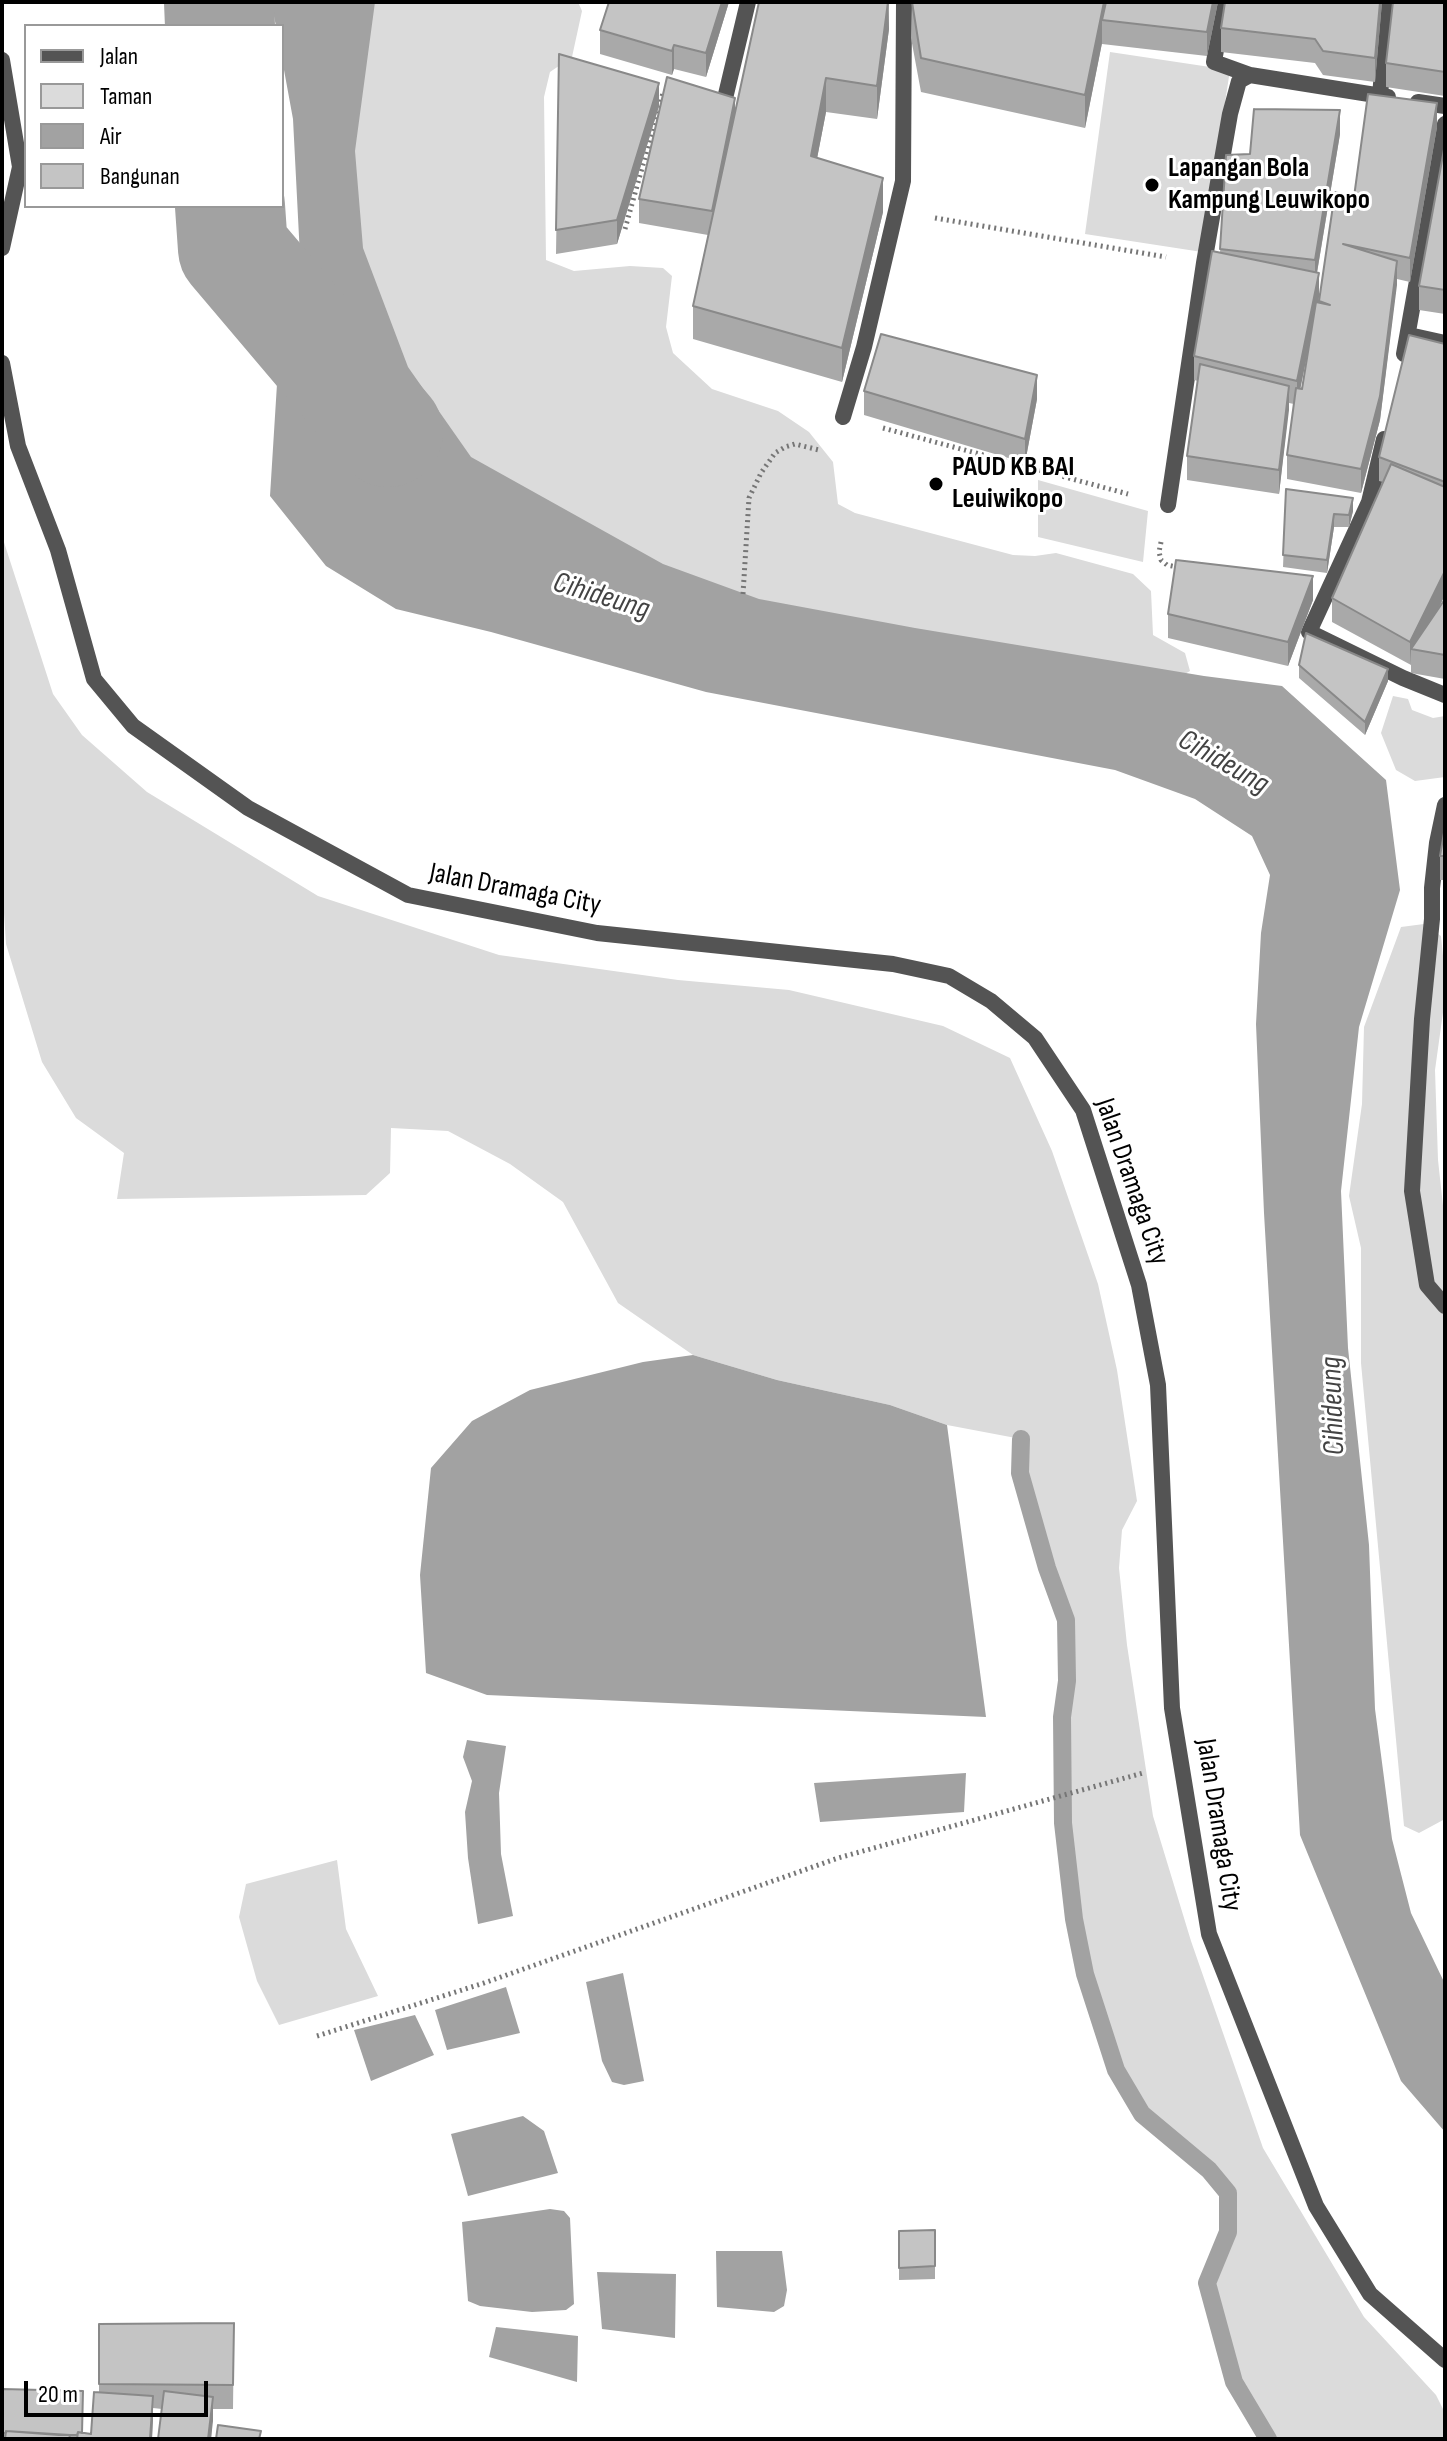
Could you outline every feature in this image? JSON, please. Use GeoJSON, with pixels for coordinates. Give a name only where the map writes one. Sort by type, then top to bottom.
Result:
{"type":"FeatureCollection","features":[{"type":"Feature","properties":{"kind":"street"},"geometry":{"type":"LineString","coordinates":[[663,93],[730,113],[748,2]]}},
{"type":"Feature","properties":{"kind":"street"},"geometry":{"type":"LineString","coordinates":[[1224,2],[1214,62],[1250,75],[1445,106]]}},
{"type":"Feature","properties":{"kind":"street"},"geometry":{"type":"LineString","coordinates":[[1380,96],[1388,2]]}},
{"type":"Feature","properties":{"kind":"street"},"geometry":{"type":"LineString","coordinates":[[843,417],[864,347],[903,181],[899,13]]}},
{"type":"Feature","properties":{"kind":"street"},"geometry":{"type":"LineString","coordinates":[[2,60],[20,167],[2,248]]}},
{"type":"Feature","properties":{"kind":"street"},"geometry":{"type":"LineString","coordinates":[[1168,505],[1204,263],[1235,90],[1239,81],[1250,75]]}},
{"type":"Feature","properties":{"kind":"street"},"geometry":{"type":"LineString","coordinates":[[1402,365],[1445,124]]}},
{"type":"Feature","properties":{"kind":"street"},"geometry":{"type":"LineString","coordinates":[[1409,335],[1445,343]]}},
{"type":"Feature","properties":{"kind":"street","name":"Jalan Dramaga City"},"geometry":{"type":"LineString","coordinates":[[2,363],[18,446],[58,550],[94,679],[133,726],[248,808],[408,895],[597,933],[893,964],[949,976],[991,1001],[1035,1038],[1083,1110],[1139,1285],[1158,1385],[1172,1708],[1209,1934],[1316,2206],[1370,2294],[1445,2360]]}},
{"type":"Feature","properties":{"kind":"street"},"geometry":{"type":"LineString","coordinates":[[1387,426],[1369,502],[1309,632],[1445,695]]}},
{"type":"Feature","properties":{"kind":"street"},"geometry":{"type":"LineString","coordinates":[[1445,805],[1437,843],[1439,889],[1432,919],[1422,1019],[1412,1191],[1427,1285],[1445,1306]]}},
{"type":"Feature","properties":{"kind":"path"},"geometry":{"type":"LineString","coordinates":[[625,229],[663,93]]}},
{"type":"Feature","properties":{"kind":"path"},"geometry":{"type":"LineString","coordinates":[[895,212],[1204,263]]}},
{"type":"Feature","properties":{"kind":"path"},"geometry":{"type":"LineString","coordinates":[[743,594],[749,498],[761,473],[775,453],[785,447],[795,444],[817,451],[829,446],[843,417],[1168,505]]}},
{"type":"Feature","properties":{"kind":"path"},"geometry":{"type":"LineString","coordinates":[[1159,552],[1161,560],[1167,565],[1196,570]]}},
{"type":"Feature","properties":{"kind":"path"},"geometry":{"type":"LineString","coordinates":[[317,2036],[484,1983],[838,1858],[1085,1791],[1181,1761]]}},
{"type":"Feature","properties":{"kind":"green space"},"geometry":{"type":"Polygon","coordinates":[[[364,2],[578,2],[582,11],[572,57],[550,72],[544,97],[546,260],[574,271],[630,266],[663,268],[672,276],[666,327],[673,353],[712,389],[778,411],[809,432],[833,462],[838,504],[855,513],[1013,555],[1056,553],[1133,574],[1151,591],[1153,635],[1185,653],[1190,671],[1144,697],[488,536],[337,243],[364,2]]]}},
{"type":"Feature","properties":{"kind":"green space","name":"Lapangan Bola Kampung Leuwikopo"},"geometry":{"type":"Polygon","coordinates":[[[1110,52],[1230,70],[1202,252],[1085,234],[1110,52]]]}},
{"type":"Feature","properties":{"kind":"green space"},"geometry":{"type":"Polygon","coordinates":[[[1038,480],[1148,511],[1143,562],[1038,537],[1038,480]]]}},
{"type":"Feature","properties":{"kind":"green space"},"geometry":{"type":"Polygon","coordinates":[[[2,536],[53,694],[82,735],[147,792],[318,896],[499,955],[678,980],[789,990],[943,1026],[1010,1058],[1052,1151],[1098,1284],[1117,1370],[1137,1501],[1122,1530],[1119,1568],[1127,1645],[1153,1816],[1191,1941],[1263,2148],[1364,2317],[1436,2395],[1445,2413],[1445,2439],[1268,2439],[1234,2382],[1207,2283],[1228,2232],[1227,2193],[1209,2170],[1142,2114],[1116,2070],[1085,1974],[1074,1919],[1063,1823],[1062,1717],[1067,1681],[1066,1620],[1020,1473],[1021,1439],[947,1425],[890,1405],[777,1380],[693,1355],[618,1303],[563,1202],[510,1164],[448,1131],[391,1128],[390,1173],[366,1195],[117,1199],[124,1153],[76,1118],[42,1062],[6,944],[2,882],[2,536]]]}},
{"type":"Feature","properties":{"kind":"green space"},"geometry":{"type":"Polygon","coordinates":[[[1393,696],[1408,699],[1412,710],[1433,718],[1445,716],[1445,777],[1415,781],[1396,770],[1381,733],[1393,696]]]}},
{"type":"Feature","properties":{"kind":"green space"},"geometry":{"type":"Polygon","coordinates":[[[1424,924],[1441,936],[1445,976],[1435,1070],[1438,1160],[1445,1224],[1445,1819],[1419,1833],[1404,1826],[1361,1363],[1361,1248],[1349,1196],[1362,1104],[1364,1027],[1401,927],[1424,924]]]}},
{"type":"Feature","properties":{"kind":"green space"},"geometry":{"type":"Polygon","coordinates":[[[337,1860],[346,1929],[378,1996],[279,2025],[257,1981],[239,1917],[246,1884],[337,1860]]]}},
{"type":"Feature","properties":{"kind":"water"},"geometry":{"type":"Polygon","coordinates":[[[271,2],[375,2],[355,151],[363,248],[408,367],[471,457],[663,564],[759,599],[915,628],[1282,686],[1386,780],[1400,890],[1359,1027],[1341,1191],[1348,1348],[1369,1545],[1375,1709],[1392,1839],[1411,1913],[1445,1984],[1445,2132],[1401,2081],[1300,1835],[1256,1024],[1261,933],[1270,875],[1252,836],[1195,799],[1115,770],[706,692],[396,609],[326,566],[270,496],[279,352],[301,276],[293,119],[284,70],[284,24],[276,24],[271,2]]]}},
{"type":"Feature","properties":{"kind":"water"},"geometry":{"type":"Polygon","coordinates":[[[693,1355],[777,1380],[890,1405],[947,1425],[986,1717],[487,1695],[426,1673],[420,1575],[431,1468],[472,1421],[530,1390],[643,1362],[693,1355]]]}},
{"type":"Feature","properties":{"kind":"water"},"geometry":{"type":"Polygon","coordinates":[[[467,1740],[506,1746],[499,1793],[501,1854],[513,1916],[478,1924],[465,1812],[472,1781],[463,1757],[467,1740]]]}},
{"type":"Feature","properties":{"kind":"water"},"geometry":{"type":"Polygon","coordinates":[[[966,1773],[964,1812],[820,1822],[814,1783],[966,1773]]]}},
{"type":"Feature","properties":{"kind":"water"},"geometry":{"type":"Polygon","coordinates":[[[623,1973],[644,2081],[624,2085],[612,2082],[602,2061],[586,1982],[623,1973]]]}},
{"type":"Feature","properties":{"kind":"water"},"geometry":{"type":"Polygon","coordinates":[[[506,1987],[520,2033],[447,2050],[435,2010],[506,1987]]]}},
{"type":"Feature","properties":{"kind":"water"},"geometry":{"type":"Polygon","coordinates":[[[415,2015],[434,2055],[371,2081],[354,2030],[415,2015]]]}},
{"type":"Feature","properties":{"kind":"water"},"geometry":{"type":"Polygon","coordinates":[[[523,2116],[544,2131],[558,2173],[468,2196],[451,2134],[523,2116]]]}},
{"type":"Feature","properties":{"kind":"water"},"geometry":{"type":"Polygon","coordinates":[[[550,2209],[564,2211],[570,2218],[574,2304],[566,2310],[532,2312],[480,2306],[468,2301],[462,2222],[550,2209]]]}},
{"type":"Feature","properties":{"kind":"water"},"geometry":{"type":"Polygon","coordinates":[[[716,2251],[782,2251],[787,2290],[784,2306],[774,2312],[717,2307],[716,2251]]]}},
{"type":"Feature","properties":{"kind":"water"},"geometry":{"type":"Polygon","coordinates":[[[597,2272],[676,2274],[675,2338],[602,2329],[597,2272]]]}},
{"type":"Feature","properties":{"kind":"water"},"geometry":{"type":"Polygon","coordinates":[[[496,2327],[578,2336],[577,2382],[489,2357],[496,2327]]]}},
{"type":"Feature","properties":{"kind":"building"},"geometry":{"type":"Polygon","coordinates":[[[609,2],[722,2],[706,53],[674,45],[672,51],[600,30],[609,2]]]}},
{"type":"Feature","properties":{"kind":"building"},"geometry":{"type":"Polygon","coordinates":[[[759,2],[888,2],[877,86],[826,78],[811,156],[883,178],[842,348],[693,306],[759,2]]]}},
{"type":"Feature","properties":{"kind":"building"},"geometry":{"type":"Polygon","coordinates":[[[912,2],[1104,2],[1085,95],[921,58],[912,2]]]}},
{"type":"Feature","properties":{"kind":"building"},"geometry":{"type":"Polygon","coordinates":[[[1106,2],[1213,2],[1207,32],[1102,20],[1106,2]]]}},
{"type":"Feature","properties":{"kind":"building"},"geometry":{"type":"Polygon","coordinates":[[[1225,2],[1380,2],[1375,58],[1323,51],[1315,39],[1221,28],[1225,2]]]}},
{"type":"Feature","properties":{"kind":"building"},"geometry":{"type":"Polygon","coordinates":[[[1393,2],[1445,2],[1445,72],[1386,63],[1393,2]]]}},
{"type":"Feature","properties":{"kind":"building"},"geometry":{"type":"Polygon","coordinates":[[[559,54],[659,83],[617,220],[556,230],[559,54]]]}},
{"type":"Feature","properties":{"kind":"building"},"geometry":{"type":"Polygon","coordinates":[[[667,77],[735,98],[712,211],[639,199],[667,77]]]}},
{"type":"Feature","properties":{"kind":"building"},"geometry":{"type":"Polygon","coordinates":[[[1368,94],[1437,103],[1410,258],[1343,244],[1397,261],[1380,396],[1361,469],[1287,455],[1296,388],[1302,389],[1316,302],[1330,305],[1319,301],[1335,192],[1354,197],[1368,94]]]}},
{"type":"Feature","properties":{"kind":"building"},"geometry":{"type":"Polygon","coordinates":[[[1254,109],[1340,110],[1315,260],[1220,249],[1226,155],[1250,154],[1254,109]]]}},
{"type":"Feature","properties":{"kind":"building"},"geometry":{"type":"Polygon","coordinates":[[[1445,144],[1445,290],[1419,286],[1445,144]]]}},
{"type":"Feature","properties":{"kind":"building"},"geometry":{"type":"Polygon","coordinates":[[[1212,251],[1319,273],[1297,381],[1194,356],[1212,251]]]}},
{"type":"Feature","properties":{"kind":"building"},"geometry":{"type":"Polygon","coordinates":[[[881,334],[1037,375],[1025,439],[864,391],[881,334]]]}},
{"type":"Feature","properties":{"kind":"building"},"geometry":{"type":"Polygon","coordinates":[[[1409,335],[1445,344],[1445,482],[1379,457],[1409,335]]]}},
{"type":"Feature","properties":{"kind":"building"},"geometry":{"type":"Polygon","coordinates":[[[1200,364],[1289,386],[1279,470],[1187,456],[1200,364]]]}},
{"type":"Feature","properties":{"kind":"building"},"geometry":{"type":"Polygon","coordinates":[[[1391,464],[1445,487],[1445,571],[1410,642],[1332,598],[1391,464]]]}},
{"type":"Feature","properties":{"kind":"building"},"geometry":{"type":"Polygon","coordinates":[[[1286,489],[1353,498],[1349,515],[1334,514],[1327,560],[1283,555],[1286,489]]]}},
{"type":"Feature","properties":{"kind":"building"},"geometry":{"type":"Polygon","coordinates":[[[1176,560],[1313,576],[1288,642],[1168,614],[1176,560]]]}},
{"type":"Feature","properties":{"kind":"building"},"geometry":{"type":"Polygon","coordinates":[[[1445,599],[1445,655],[1411,649],[1445,599]]]}},
{"type":"Feature","properties":{"kind":"building"},"geometry":{"type":"Polygon","coordinates":[[[1306,633],[1388,669],[1365,722],[1299,665],[1306,633]]]}},
{"type":"Feature","properties":{"kind":"building"},"geometry":{"type":"Polygon","coordinates":[[[1445,827],[1445,856],[1440,856],[1445,827]]]}},
{"type":"Feature","properties":{"kind":"building"},"geometry":{"type":"Polygon","coordinates":[[[935,2230],[935,2266],[899,2268],[899,2231],[935,2230]]]}},
{"type":"Feature","properties":{"kind":"building"},"geometry":{"type":"Polygon","coordinates":[[[234,2323],[233,2385],[99,2384],[99,2324],[234,2323]]]}},
{"type":"Feature","properties":{"kind":"building"},"geometry":{"type":"Polygon","coordinates":[[[2,2389],[83,2391],[82,2433],[2,2433],[2,2389]]]}},
{"type":"Feature","properties":{"kind":"building"},"geometry":{"type":"Polygon","coordinates":[[[164,2391],[213,2397],[208,2439],[158,2439],[164,2391]]]}},
{"type":"Feature","properties":{"kind":"building"},"geometry":{"type":"Polygon","coordinates":[[[94,2392],[153,2396],[150,2439],[77,2439],[78,2432],[91,2434],[94,2392]]]}},
{"type":"Feature","properties":{"kind":"building"},"geometry":{"type":"Polygon","coordinates":[[[218,2425],[261,2431],[259,2439],[216,2439],[218,2425]]]}},
{"type":"Feature","properties":{"kind":"building"},"geometry":{"type":"Polygon","coordinates":[[[6,2431],[70,2435],[69,2439],[5,2439],[6,2431]]]}},
{"type":"Feature","properties":{"kind":"waterway","name":"Cihideung"},"geometry":{"type":"LineString","coordinates":[[219,2],[220,24]]}},
{"type":"Feature","properties":{"kind":"waterway","name":"Cihideung"},"geometry":{"type":"LineString","coordinates":[[230,208],[233,249],[388,432]]}},
{"type":"Feature","properties":{"kind":"waterway"},"geometry":{"type":"LineString","coordinates":[[1021,1439],[1020,1473],[1047,1568],[1066,1620],[1067,1681],[1062,1717],[1063,1823],[1074,1919],[1085,1974],[1116,2070],[1142,2114],[1209,2170],[1228,2193],[1228,2232],[1207,2283],[1234,2382],[1268,2439]]}},
{"type":"Feature","properties":{"kind":"place","name":"Lapangan Bola Kampung Leuwikopo"},"geometry":{"type":"Point","coordinates":[1152,185]}},
{"type":"Feature","properties":{"kind":"place","name":"PAUD KB BAI Leuiwikopo"},"geometry":{"type":"Point","coordinates":[936,484]}}]}
